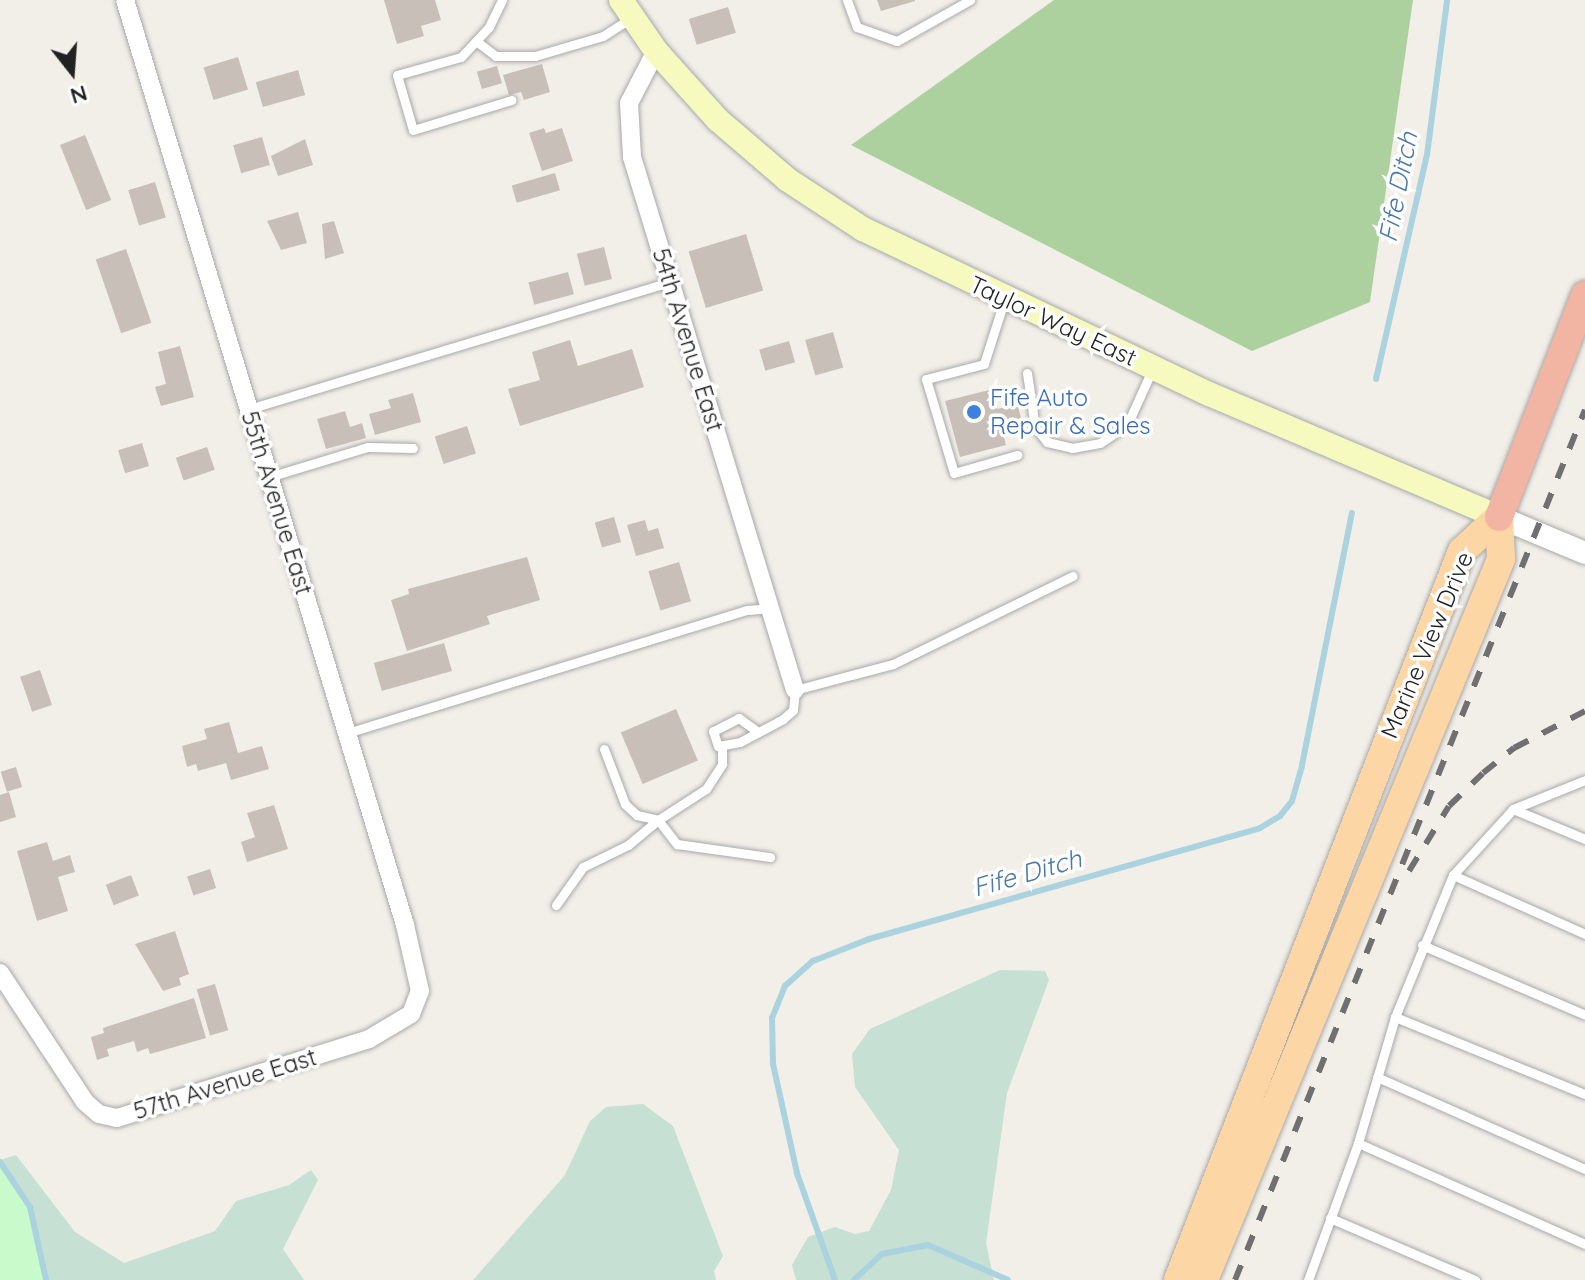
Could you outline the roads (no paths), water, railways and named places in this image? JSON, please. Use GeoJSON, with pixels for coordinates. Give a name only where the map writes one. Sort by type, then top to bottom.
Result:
{"type":"FeatureCollection","features":[{"type":"Feature","properties":{"kind":"highway"},"geometry":{"type":"LineString","coordinates":[[1499,517],[1585,295]]}},
{"type":"Feature","properties":{"kind":"main road"},"geometry":{"type":"LineString","coordinates":[[626,9],[656,51]]}},
{"type":"Feature","properties":{"kind":"main road","name":"Taylor Way East"},"geometry":{"type":"LineString","coordinates":[[656,51],[718,120],[788,180],[863,229],[1153,368],[1499,517]]}},
{"type":"Feature","properties":{"kind":"main road","name":"Marine View Drive"},"geometry":{"type":"LineString","coordinates":[[1178,1280],[1462,551],[1499,517]]}},
{"type":"Feature","properties":{"kind":"main road","name":"Marine View Drive"},"geometry":{"type":"LineString","coordinates":[[1204,1280],[1501,559],[1499,517]]}},
{"type":"Feature","properties":{"kind":"street","name":"55th Avenue East"},"geometry":{"type":"LineString","coordinates":[[125,0],[415,960],[416,1007]]}},
{"type":"Feature","properties":{"kind":"street","name":"54th Avenue East"},"geometry":{"type":"LineString","coordinates":[[656,51],[634,89],[626,119],[632,157],[795,690]]}},
{"type":"Feature","properties":{"kind":"street"},"geometry":{"type":"LineString","coordinates":[[1499,517],[1585,553]]}},
{"type":"Feature","properties":{"kind":"street","name":"57th Avenue East"},"geometry":{"type":"LineString","coordinates":[[0,973],[85,1102],[99,1114],[117,1118],[369,1039],[398,1025],[416,1007]]}},
{"type":"Feature","properties":{"kind":"lane"},"geometry":{"type":"LineString","coordinates":[[502,0],[476,41],[461,57],[397,75],[413,130],[512,100]]}},
{"type":"Feature","properties":{"kind":"lane"},"geometry":{"type":"LineString","coordinates":[[847,0],[857,27],[897,41],[970,0]]}},
{"type":"Feature","properties":{"kind":"lane"},"geometry":{"type":"LineString","coordinates":[[476,41],[496,56],[535,56],[603,36],[626,9]]}},
{"type":"Feature","properties":{"kind":"lane"},"geometry":{"type":"LineString","coordinates":[[249,409],[670,282]]}},
{"type":"Feature","properties":{"kind":"lane"},"geometry":{"type":"LineString","coordinates":[[1005,298],[984,364],[926,379],[954,473],[1017,455]]}},
{"type":"Feature","properties":{"kind":"lane"},"geometry":{"type":"LineString","coordinates":[[1027,373],[1035,427],[1047,442],[1072,448],[1100,443],[1127,425],[1153,368]]}},
{"type":"Feature","properties":{"kind":"lane"},"geometry":{"type":"LineString","coordinates":[[269,477],[368,447],[413,448]]}},
{"type":"Feature","properties":{"kind":"lane"},"geometry":{"type":"LineString","coordinates":[[722,747],[758,732],[793,710],[795,690],[893,664],[1073,576]]}},
{"type":"Feature","properties":{"kind":"lane"},"geometry":{"type":"LineString","coordinates":[[347,733],[769,608]]}},
{"type":"Feature","properties":{"kind":"lane"},"geometry":{"type":"LineString","coordinates":[[556,905],[583,867],[628,845],[658,820],[706,789],[722,764],[722,747],[715,727],[744,718],[758,732]]}},
{"type":"Feature","properties":{"kind":"lane"},"geometry":{"type":"LineString","coordinates":[[604,749],[625,804],[637,815],[658,820],[677,844],[770,857]]}},
{"type":"Feature","properties":{"kind":"lane"},"geometry":{"type":"LineString","coordinates":[[1308,1280],[1358,1143],[1395,1017],[1453,875],[1513,809],[1585,780]]}},
{"type":"Feature","properties":{"kind":"lane"},"geometry":{"type":"LineString","coordinates":[[1513,809],[1585,839]]}},
{"type":"Feature","properties":{"kind":"lane"},"geometry":{"type":"LineString","coordinates":[[1453,875],[1585,934]]}},
{"type":"Feature","properties":{"kind":"lane"},"geometry":{"type":"LineString","coordinates":[[1422,945],[1585,1015]]}},
{"type":"Feature","properties":{"kind":"lane"},"geometry":{"type":"LineString","coordinates":[[1395,1017],[1585,1094]]}},
{"type":"Feature","properties":{"kind":"lane"},"geometry":{"type":"LineString","coordinates":[[1377,1077],[1585,1169]]}},
{"type":"Feature","properties":{"kind":"lane"},"geometry":{"type":"LineString","coordinates":[[1358,1143],[1585,1244]]}},
{"type":"Feature","properties":{"kind":"lane"},"geometry":{"type":"LineString","coordinates":[[1330,1218],[1475,1280]]}},
{"type":"Feature","properties":{"kind":"waterway","name":"Fife Ditch"},"geometry":{"type":"LineString","coordinates":[[1376,379],[1427,155],[1447,0]]}},
{"type":"Feature","properties":{"kind":"waterway","name":"Fife Ditch"},"geometry":{"type":"LineString","coordinates":[[835,1280],[797,1173],[773,1064],[772,1018],[785,986],[813,961],[869,939],[1260,828],[1280,816],[1292,801],[1302,765],[1352,513]]}},
{"type":"Feature","properties":{"kind":"waterway"},"geometry":{"type":"LineString","coordinates":[[0,1162],[30,1207],[46,1280]]}},
{"type":"Feature","properties":{"kind":"waterway"},"geometry":{"type":"LineString","coordinates":[[854,1280],[882,1254],[928,1245],[1008,1280]]}},
{"type":"Feature","properties":{"kind":"railway"},"geometry":{"type":"LineString","coordinates":[[1235,1280],[1585,410]]}},
{"type":"Feature","properties":{"kind":"railway"},"geometry":{"type":"LineString","coordinates":[[1409,871],[1449,806],[1483,773],[1514,748],[1585,711]]}},
{"type":"Feature","properties":{"kind":"place","name":"Fife Auto Repair & Sales"},"geometry":{"type":"Point","coordinates":[974,412]}}]}
